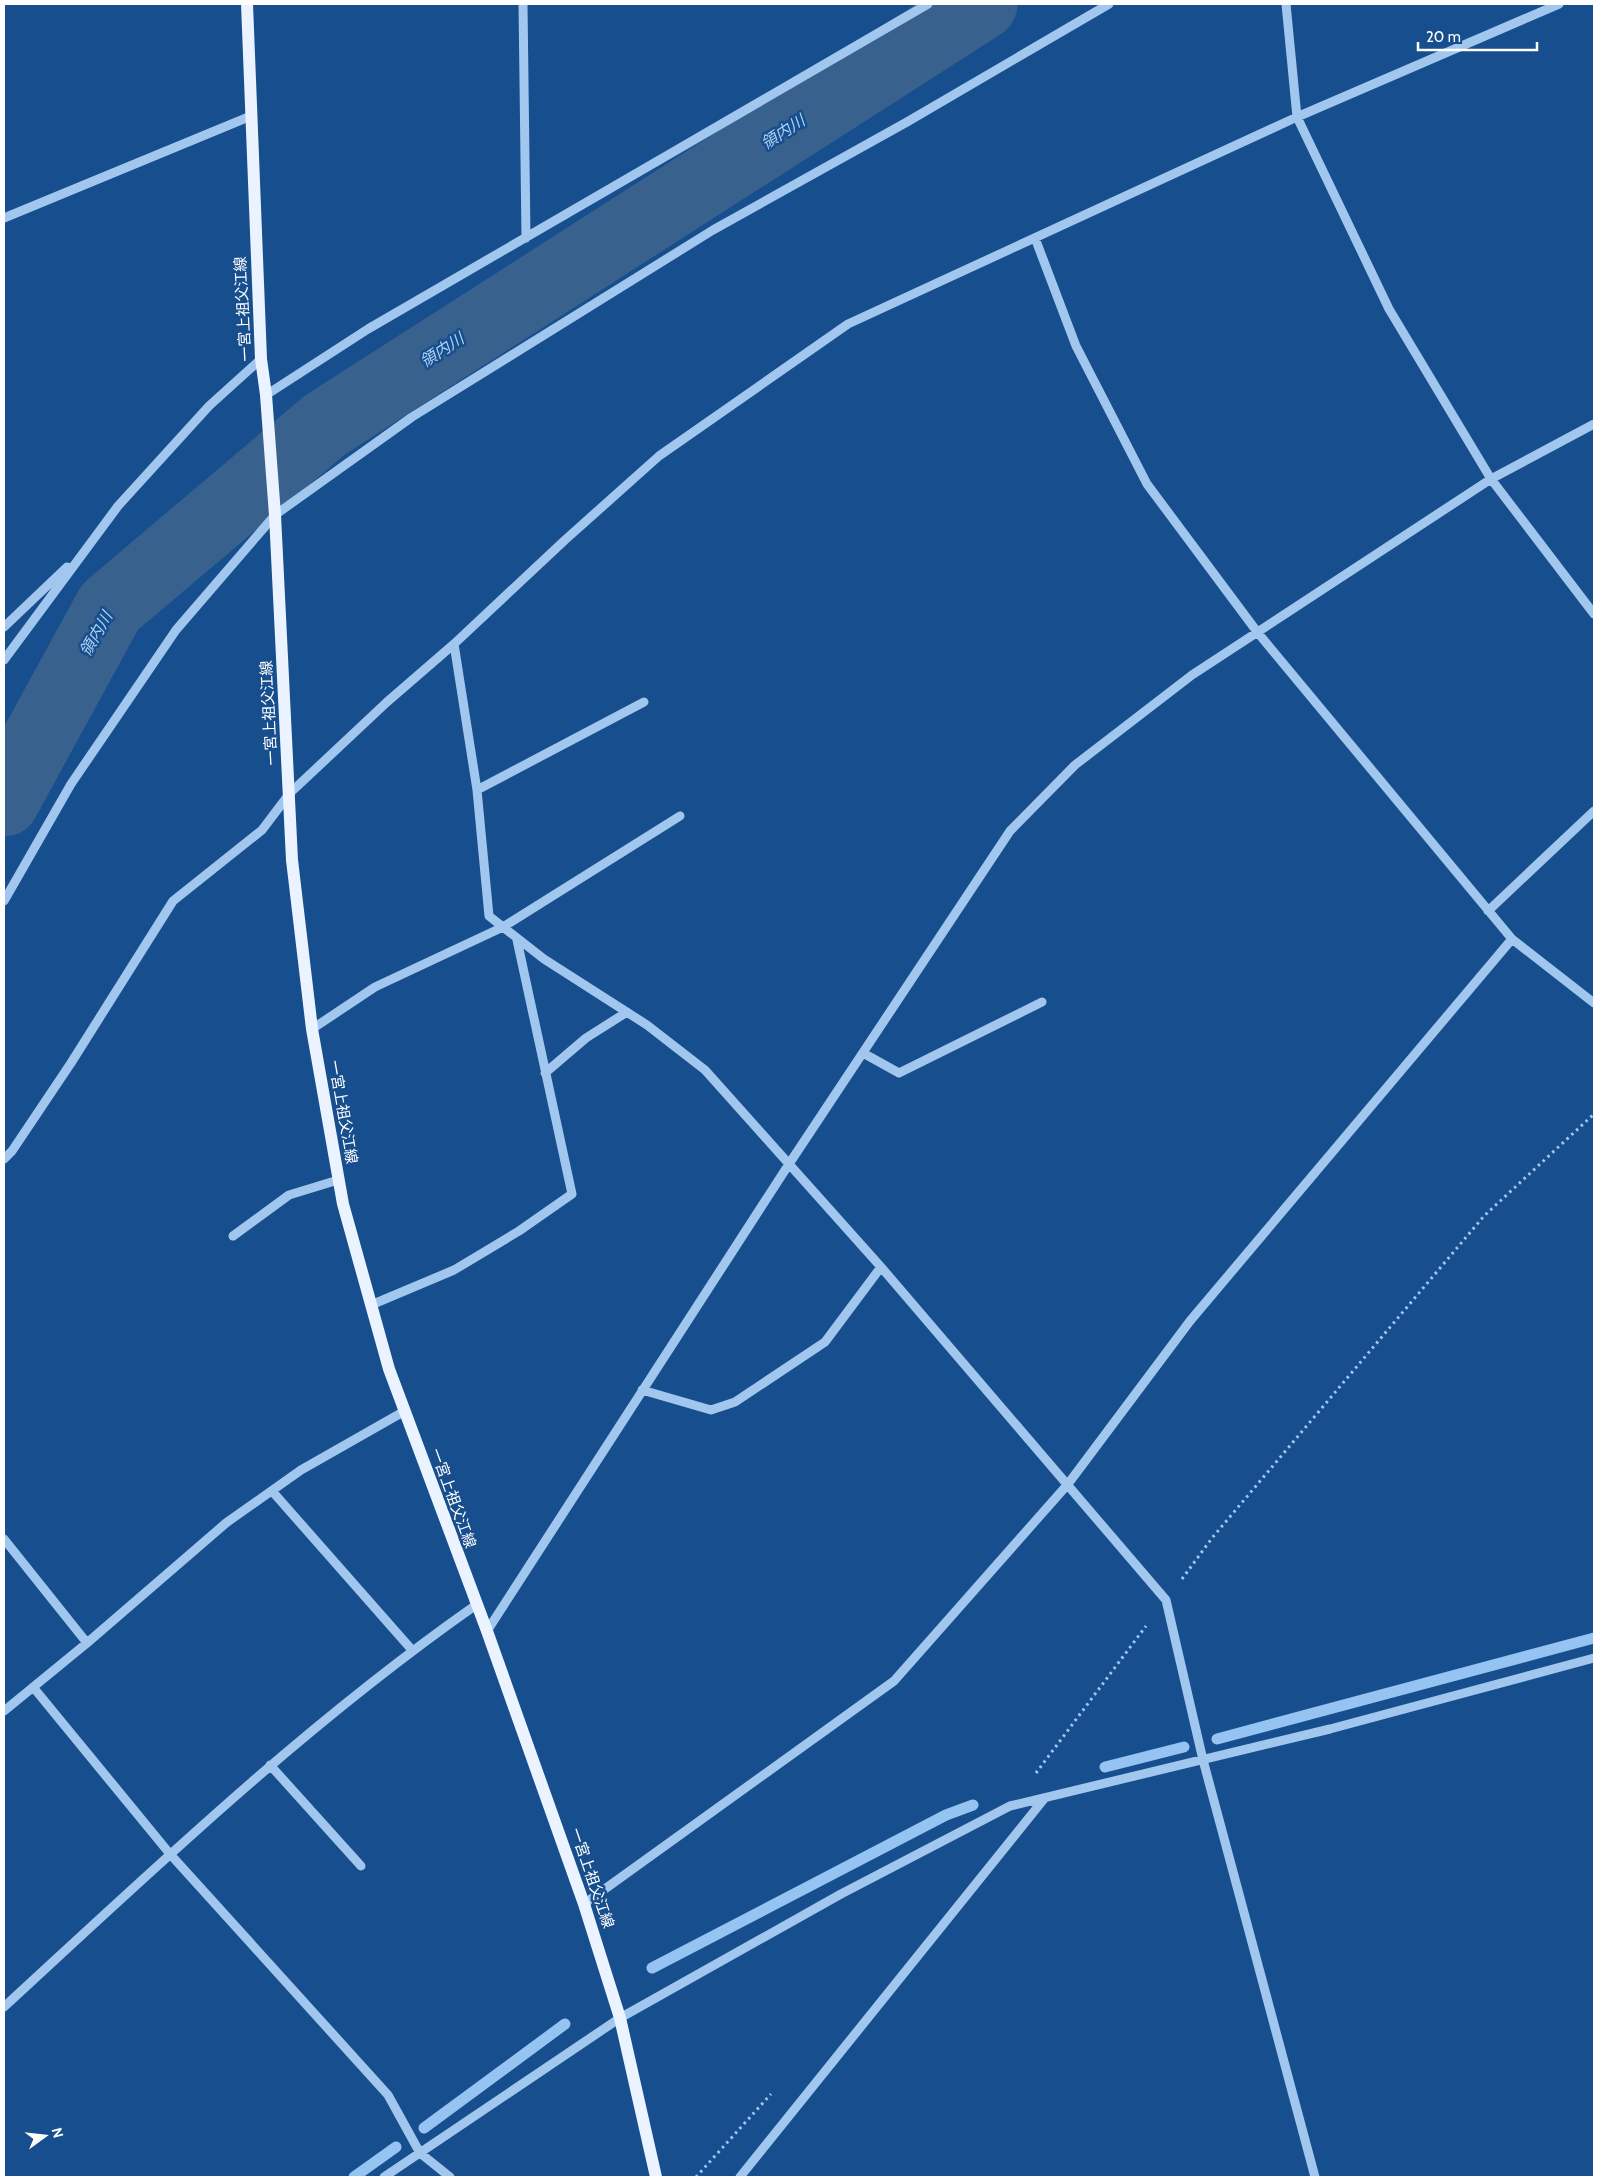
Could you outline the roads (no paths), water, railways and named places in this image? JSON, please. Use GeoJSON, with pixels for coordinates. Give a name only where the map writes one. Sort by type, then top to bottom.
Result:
{"type":"FeatureCollection","features":[{"type":"Feature","properties":{"kind":"main road","name":"一宮上祖父江線"},"geometry":{"type":"LineString","coordinates":[[247,4],[261,359],[267,401],[275,515],[292,860],[312,1029],[338,1180],[371,1305],[403,1412],[487,1631],[584,1904],[620,2018],[656,2177]]}},
{"type":"Feature","properties":{"kind":"street"},"geometry":{"type":"LineString","coordinates":[[523,4],[522,55],[526,238]]}},
{"type":"Feature","properties":{"kind":"street"},"geometry":{"type":"LineString","coordinates":[[267,401],[368,329],[928,4]]}},
{"type":"Feature","properties":{"kind":"street"},"geometry":{"type":"LineString","coordinates":[[4,901],[71,784],[176,630],[275,515],[412,417],[705,235],[907,122],[1109,4]]}},
{"type":"Feature","properties":{"kind":"street"},"geometry":{"type":"LineString","coordinates":[[1286,4],[1297,117],[1389,309],[1491,479],[1594,614]]}},
{"type":"Feature","properties":{"kind":"street"},"geometry":{"type":"LineString","coordinates":[[4,1159],[12,1151],[71,1063],[173,901],[262,830],[290,793],[386,702],[454,644],[565,540],[659,456],[848,324],[1297,117],[1559,4]]}},
{"type":"Feature","properties":{"kind":"street"},"geometry":{"type":"LineString","coordinates":[[4,218],[251,116]]}},
{"type":"Feature","properties":{"kind":"street"},"geometry":{"type":"LineString","coordinates":[[1035,238],[1076,346],[1147,484],[1258,633],[1512,939],[1594,1003]]}},
{"type":"Feature","properties":{"kind":"street"},"geometry":{"type":"LineString","coordinates":[[4,660],[118,506],[210,406],[261,359]]}},
{"type":"Feature","properties":{"kind":"street"},"geometry":{"type":"LineString","coordinates":[[487,1631],[789,1164],[1010,831],[1075,765],[1192,675],[1491,479],[1594,424]]}},
{"type":"Feature","properties":{"kind":"street"},"geometry":{"type":"LineString","coordinates":[[4,627],[83,552]]}},
{"type":"Feature","properties":{"kind":"street"},"geometry":{"type":"LineString","coordinates":[[454,644],[477,790],[489,916],[517,940],[647,1025],[705,1070],[882,1267],[1166,1600],[1203,1760],[1315,2177]]}},
{"type":"Feature","properties":{"kind":"street"},"geometry":{"type":"LineString","coordinates":[[477,790],[644,702]]}},
{"type":"Feature","properties":{"kind":"street"},"geometry":{"type":"LineString","coordinates":[[1488,911],[1594,811]]}},
{"type":"Feature","properties":{"kind":"street"},"geometry":{"type":"LineString","coordinates":[[312,1029],[375,987],[503,927],[680,816]]}},
{"type":"Feature","properties":{"kind":"street"},"geometry":{"type":"LineString","coordinates":[[584,1904],[894,1681],[1068,1484],[1190,1321],[1512,939]]}},
{"type":"Feature","properties":{"kind":"street"},"geometry":{"type":"LineString","coordinates":[[371,1305],[454,1270],[519,1231],[572,1194],[517,940]]}},
{"type":"Feature","properties":{"kind":"street"},"geometry":{"type":"LineString","coordinates":[[863,1053],[899,1073],[1042,1002]]}},
{"type":"Feature","properties":{"kind":"street"},"geometry":{"type":"LineString","coordinates":[[545,1074],[586,1038],[627,1012]]}},
{"type":"Feature","properties":{"kind":"street"},"geometry":{"type":"LineString","coordinates":[[233,1236],[289,1195],[338,1180]]}},
{"type":"Feature","properties":{"kind":"street"},"geometry":{"type":"LineString","coordinates":[[642,1390],[711,1410],[735,1402],[825,1342],[882,1267]]}},
{"type":"Feature","properties":{"kind":"street"},"geometry":{"type":"LineString","coordinates":[[4,1711],[87,1643],[226,1523],[301,1470],[403,1412]]}},
{"type":"Feature","properties":{"kind":"street"},"geometry":{"type":"LineString","coordinates":[[272,1491],[412,1650]]}},
{"type":"Feature","properties":{"kind":"street"},"geometry":{"type":"LineString","coordinates":[[4,1539],[87,1643]]}},
{"type":"Feature","properties":{"kind":"street"},"geometry":{"type":"LineString","coordinates":[[4,2007],[270,1765],[412,1650],[476,1605]]}},
{"type":"Feature","properties":{"kind":"street"},"geometry":{"type":"LineString","coordinates":[[384,2177],[620,2018],[841,1894],[1010,1806],[1330,1729],[1594,1658]]}},
{"type":"Feature","properties":{"kind":"street"},"geometry":{"type":"LineString","coordinates":[[32,1687],[170,1854],[388,2095],[420,2153],[450,2177]]}},
{"type":"Feature","properties":{"kind":"street"},"geometry":{"type":"LineString","coordinates":[[270,1765],[361,1866]]}},
{"type":"Feature","properties":{"kind":"street"},"geometry":{"type":"LineString","coordinates":[[740,2177],[1044,1798]]}},
{"type":"Feature","properties":{"kind":"waterway","name":"領内川"},"geometry":{"type":"LineString","coordinates":[[4,801],[110,607],[325,425],[982,4]]}},
{"type":"Feature","properties":{"kind":"waterway"},"geometry":{"type":"LineString","coordinates":[[1217,1739],[1594,1638]]}},
{"type":"Feature","properties":{"kind":"waterway"},"geometry":{"type":"LineString","coordinates":[[1105,1767],[1184,1747]]}},
{"type":"Feature","properties":{"kind":"waterway"},"geometry":{"type":"LineString","coordinates":[[652,1968],[946,1815],[973,1805]]}},
{"type":"Feature","properties":{"kind":"waterway"},"geometry":{"type":"LineString","coordinates":[[424,2128],[565,2024]]}},
{"type":"Feature","properties":{"kind":"waterway"},"geometry":{"type":"LineString","coordinates":[[354,2177],[396,2147]]}}]}
